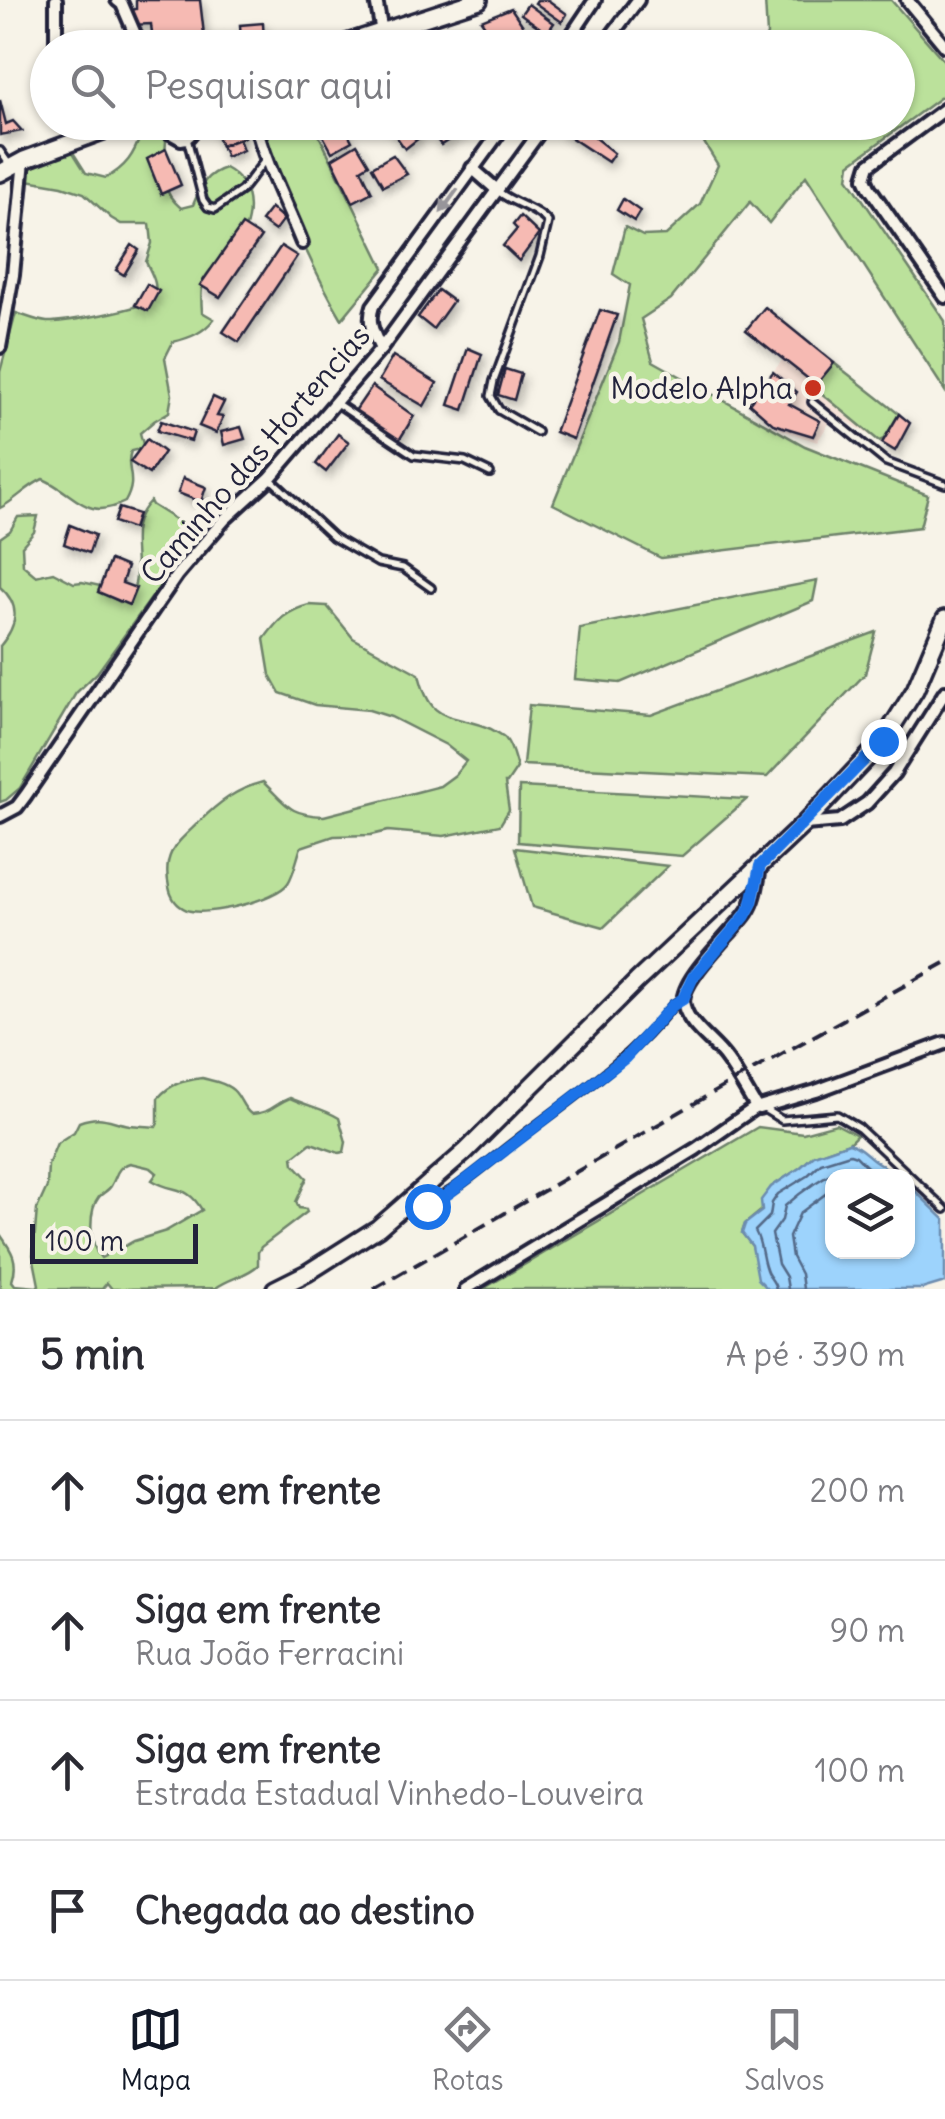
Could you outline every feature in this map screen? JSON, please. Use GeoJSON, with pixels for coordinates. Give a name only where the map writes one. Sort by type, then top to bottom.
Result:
{"type":"FeatureCollection","features":[{"type":"Feature","properties":{"kind":"main road"},"geometry":{"type":"LineString","coordinates":[[388,30],[479,0]]}},
{"type":"Feature","properties":{"kind":"main road"},"geometry":{"type":"LineString","coordinates":[[12,167],[72,140]]}},
{"type":"Feature","properties":{"kind":"main road"},"geometry":{"type":"LineString","coordinates":[[276,1289],[392,1216],[464,1152],[804,824],[883,741],[915,690],[944,622]]}},
{"type":"Feature","properties":{"kind":"street"},"geometry":{"type":"LineString","coordinates":[[57,30],[58,0]]}},
{"type":"Feature","properties":{"kind":"street"},"geometry":{"type":"LineString","coordinates":[[118,0],[133,30]]}},
{"type":"Feature","properties":{"kind":"street"},"geometry":{"type":"LineString","coordinates":[[376,0],[382,30]]}},
{"type":"Feature","properties":{"kind":"street"},"geometry":{"type":"LineString","coordinates":[[575,30],[595,0]]}},
{"type":"Feature","properties":{"kind":"street"},"geometry":{"type":"LineString","coordinates":[[616,30],[638,0]]}},
{"type":"Feature","properties":{"kind":"street"},"geometry":{"type":"LineString","coordinates":[[908,0],[945,46]]}},
{"type":"Feature","properties":{"kind":"street"},"geometry":{"type":"LineString","coordinates":[[915,131],[945,109]]}},
{"type":"Feature","properties":{"kind":"street"},"geometry":{"type":"LineString","coordinates":[[260,140],[302,243]]}},
{"type":"Feature","properties":{"kind":"street"},"geometry":{"type":"LineString","coordinates":[[381,348],[370,326],[373,306],[493,140]]}},
{"type":"Feature","properties":{"kind":"street","name":"Caminho das Hortencias"},"geometry":{"type":"LineString","coordinates":[[0,816],[17,807],[26,796],[178,574],[336,403],[534,140]]}},
{"type":"Feature","properties":{"kind":"street"},"geometry":{"type":"LineString","coordinates":[[903,140],[870,165],[866,174],[869,186],[945,297]]}},
{"type":"Feature","properties":{"kind":"street"},"geometry":{"type":"LineString","coordinates":[[0,347],[8,273],[12,167]]}},
{"type":"Feature","properties":{"kind":"street"},"geometry":{"type":"LineString","coordinates":[[472,168],[497,190]]}},
{"type":"Feature","properties":{"kind":"street"},"geometry":{"type":"LineString","coordinates":[[944,622],[945,644]]}},
{"type":"Feature","properties":{"kind":"street"},"geometry":{"type":"LineString","coordinates":[[804,824],[840,820],[866,804],[894,773],[945,692]]}},
{"type":"Feature","properties":{"kind":"street"},"geometry":{"type":"LineString","coordinates":[[758,1107],[726,1058],[694,1023],[683,999],[693,977],[745,916],[760,866]]}},
{"type":"Feature","properties":{"kind":"street"},"geometry":{"type":"LineString","coordinates":[[466,1289],[696,1150],[758,1107],[816,1091],[945,1043]]}},
{"type":"Feature","properties":{"kind":"lane"},"geometry":{"type":"LineString","coordinates":[[188,140],[203,200],[215,209],[242,190],[266,159]]}},
{"type":"Feature","properties":{"kind":"lane"},"geometry":{"type":"LineString","coordinates":[[0,151],[12,167]]}},
{"type":"Feature","properties":{"kind":"lane"},"geometry":{"type":"LineString","coordinates":[[497,190],[548,222],[491,396],[499,410],[536,432]]}},
{"type":"Feature","properties":{"kind":"lane"},"geometry":{"type":"LineString","coordinates":[[812,402],[886,462],[945,484]]}},
{"type":"Feature","properties":{"kind":"lane"},"geometry":{"type":"LineString","coordinates":[[336,403],[414,454],[465,461],[490,473]]}},
{"type":"Feature","properties":{"kind":"lane"},"geometry":{"type":"LineString","coordinates":[[270,478],[333,537],[378,563],[403,568],[431,588]]}},
{"type":"Feature","properties":{"kind":"lane"},"geometry":{"type":"LineString","coordinates":[[392,1216],[440,1200],[625,1058],[683,999]]}},
{"type":"Feature","properties":{"kind":"lane"},"geometry":{"type":"LineString","coordinates":[[758,1107],[782,1120],[837,1115],[860,1128],[945,1208]]}},
{"type":"Feature","properties":{"kind":"shaded area","name":"Modelo Alpha"},"geometry":{"type":"Polygon","coordinates":[[[765,307],[910,423],[895,451],[835,414],[817,442],[780,429],[749,403],[783,359],[746,330],[765,307]]]}},
{"type":"Feature","properties":{"kind":"green space"},"geometry":{"type":"Polygon","coordinates":[[[765,0],[891,0],[945,62],[945,94],[915,116],[915,30],[767,30],[765,0]]]}},
{"type":"Feature","properties":{"kind":"green space"},"geometry":{"type":"Polygon","coordinates":[[[138,140],[166,140],[165,185],[181,208],[193,205],[208,177],[225,168],[243,185],[249,207],[245,230],[230,254],[204,281],[202,312],[214,319],[196,334],[173,342],[165,358],[172,395],[169,412],[140,433],[144,448],[131,451],[131,486],[125,502],[100,509],[90,507],[43,479],[0,508],[0,372],[16,313],[47,322],[85,318],[147,302],[156,289],[146,262],[152,243],[150,224],[121,224],[84,193],[27,180],[28,168],[41,156],[71,142],[86,173],[106,178],[128,160],[138,140]]]}},
{"type":"Feature","properties":{"kind":"green space"},"geometry":{"type":"Polygon","coordinates":[[[263,140],[321,140],[384,268],[342,319],[294,224],[263,140]]]}},
{"type":"Feature","properties":{"kind":"green space"},"geometry":{"type":"Polygon","coordinates":[[[702,140],[883,140],[850,164],[848,178],[945,321],[945,391],[806,176],[769,223],[750,202],[671,299],[641,319],[653,361],[805,446],[928,495],[920,527],[661,558],[553,504],[619,342],[630,285],[613,274],[625,227],[643,236],[666,235],[700,204],[718,165],[702,140]]]}},
{"type":"Feature","properties":{"kind":"green space"},"geometry":{"type":"Polygon","coordinates":[[[834,363],[899,414],[884,439],[879,441],[814,387],[834,363]]]}},
{"type":"Feature","properties":{"kind":"green space"},"geometry":{"type":"Polygon","coordinates":[[[150,501],[184,525],[181,568],[157,590],[97,673],[76,693],[20,788],[0,802],[0,646],[15,616],[12,601],[0,587],[0,538],[10,531],[18,517],[38,516],[34,532],[22,546],[23,565],[36,576],[53,572],[74,583],[105,587],[107,595],[120,602],[130,600],[136,578],[136,527],[150,501]]]}},
{"type":"Feature","properties":{"kind":"green space"},"geometry":{"type":"Polygon","coordinates":[[[817,581],[813,601],[620,683],[575,679],[580,628],[817,581]]]}},
{"type":"Feature","properties":{"kind":"green space"},"geometry":{"type":"Polygon","coordinates":[[[309,605],[327,606],[353,638],[419,674],[430,703],[437,710],[504,737],[517,768],[505,783],[509,810],[500,825],[444,836],[388,831],[334,836],[301,847],[288,883],[270,895],[224,909],[187,910],[177,904],[170,891],[169,857],[213,809],[236,793],[263,782],[296,811],[324,816],[440,786],[466,761],[446,745],[391,717],[369,710],[315,705],[280,693],[270,675],[264,639],[283,617],[309,605]]]}},
{"type":"Feature","properties":{"kind":"green space"},"geometry":{"type":"Polygon","coordinates":[[[876,632],[865,674],[767,777],[523,765],[529,705],[651,715],[876,632]]]}},
{"type":"Feature","properties":{"kind":"green space"},"geometry":{"type":"Polygon","coordinates":[[[519,787],[747,799],[682,856],[518,842],[519,787]]]}},
{"type":"Feature","properties":{"kind":"green space"},"geometry":{"type":"Polygon","coordinates":[[[515,848],[668,866],[604,927],[532,907],[515,848]]]}},
{"type":"Feature","properties":{"kind":"green space"},"geometry":{"type":"Polygon","coordinates":[[[202,1078],[228,1086],[251,1114],[269,1110],[290,1098],[339,1118],[346,1142],[344,1152],[311,1143],[293,1157],[294,1164],[307,1178],[296,1202],[307,1212],[261,1247],[258,1265],[216,1288],[112,1289],[107,1283],[102,1289],[0,1289],[0,1234],[13,1256],[15,1285],[39,1285],[33,1255],[37,1209],[47,1187],[48,1165],[57,1143],[74,1132],[79,1122],[93,1119],[156,1127],[158,1098],[173,1086],[202,1078]],[[130,1163],[122,1167],[95,1203],[92,1237],[101,1258],[110,1244],[123,1247],[166,1231],[202,1210],[185,1192],[152,1180],[157,1173],[130,1163]]]}},
{"type":"Feature","properties":{"kind":"green space"},"geometry":{"type":"Polygon","coordinates":[[[836,1124],[857,1135],[849,1143],[814,1155],[771,1187],[762,1210],[745,1224],[742,1233],[752,1246],[768,1289],[483,1289],[758,1127],[803,1133],[836,1124]]]}},
{"type":"Feature","properties":{"kind":"water"},"geometry":{"type":"Polygon","coordinates":[[[849,1143],[888,1169],[825,1169],[825,1259],[915,1259],[915,1191],[945,1220],[945,1282],[922,1289],[768,1289],[758,1279],[752,1246],[742,1233],[745,1224],[762,1211],[761,1200],[771,1187],[814,1155],[849,1143]]]}},
{"type":"Feature","properties":{"kind":"building"},"geometry":{"type":"Polygon","coordinates":[[[136,0],[200,0],[203,30],[152,30],[151,24],[131,25],[131,10],[136,9],[136,0]]]}},
{"type":"Feature","properties":{"kind":"building"},"geometry":{"type":"Polygon","coordinates":[[[548,0],[567,14],[562,22],[535,3],[548,0]]]}},
{"type":"Feature","properties":{"kind":"building"},"geometry":{"type":"Polygon","coordinates":[[[528,4],[554,23],[549,30],[543,30],[521,14],[528,4]]]}},
{"type":"Feature","properties":{"kind":"building"},"geometry":{"type":"Polygon","coordinates":[[[511,8],[526,30],[488,30],[481,20],[511,8]]]}},
{"type":"Feature","properties":{"kind":"building"},"geometry":{"type":"Polygon","coordinates":[[[263,23],[263,30],[240,30],[240,25],[263,23]]]}},
{"type":"Feature","properties":{"kind":"building"},"geometry":{"type":"Polygon","coordinates":[[[0,100],[6,124],[13,121],[22,131],[0,135],[0,100]]]}},
{"type":"Feature","properties":{"kind":"building"},"geometry":{"type":"Polygon","coordinates":[[[239,140],[243,150],[226,157],[221,146],[239,140]]]}},
{"type":"Feature","properties":{"kind":"building"},"geometry":{"type":"Polygon","coordinates":[[[325,140],[351,140],[352,141],[332,152],[325,140]]]}},
{"type":"Feature","properties":{"kind":"building"},"geometry":{"type":"Polygon","coordinates":[[[399,140],[416,140],[405,149],[399,140]]]}},
{"type":"Feature","properties":{"kind":"building"},"geometry":{"type":"Polygon","coordinates":[[[575,140],[598,140],[614,153],[608,162],[575,140]]]}},
{"type":"Feature","properties":{"kind":"building"},"geometry":{"type":"Polygon","coordinates":[[[357,144],[369,164],[361,169],[372,192],[353,202],[332,159],[357,144]]]}},
{"type":"Feature","properties":{"kind":"building"},"geometry":{"type":"Polygon","coordinates":[[[166,149],[181,185],[161,194],[147,159],[166,149]]]}},
{"type":"Feature","properties":{"kind":"building"},"geometry":{"type":"Polygon","coordinates":[[[393,155],[407,174],[383,186],[372,167],[393,155]]]}},
{"type":"Feature","properties":{"kind":"building"},"geometry":{"type":"Polygon","coordinates":[[[623,199],[640,211],[634,221],[617,210],[623,199]]]}},
{"type":"Feature","properties":{"kind":"building"},"geometry":{"type":"Polygon","coordinates":[[[271,208],[284,219],[275,231],[261,221],[271,208]]]}},
{"type":"Feature","properties":{"kind":"building"},"geometry":{"type":"Polygon","coordinates":[[[520,216],[539,234],[519,261],[503,246],[517,229],[513,225],[520,216]]]}},
{"type":"Feature","properties":{"kind":"building"},"geometry":{"type":"Polygon","coordinates":[[[242,225],[261,237],[220,297],[200,285],[242,225]]]}},
{"type":"Feature","properties":{"kind":"building"},"geometry":{"type":"Polygon","coordinates":[[[132,245],[139,250],[124,275],[116,270],[132,245]]]}},
{"type":"Feature","properties":{"kind":"building"},"geometry":{"type":"Polygon","coordinates":[[[281,246],[297,256],[239,342],[223,332],[281,246]]]}},
{"type":"Feature","properties":{"kind":"building"},"geometry":{"type":"Polygon","coordinates":[[[147,284],[159,291],[148,311],[135,305],[147,284]]]}},
{"type":"Feature","properties":{"kind":"building"},"geometry":{"type":"Polygon","coordinates":[[[438,290],[453,301],[433,329],[418,317],[438,290]]]}},
{"type":"Feature","properties":{"kind":"building"},"geometry":{"type":"Polygon","coordinates":[[[765,307],[834,363],[816,385],[746,330],[765,307]]]}},
{"type":"Feature","properties":{"kind":"building"},"geometry":{"type":"Polygon","coordinates":[[[600,310],[617,315],[573,439],[555,432],[600,310]]]}},
{"type":"Feature","properties":{"kind":"building"},"geometry":{"type":"Polygon","coordinates":[[[468,348],[482,354],[464,410],[449,405],[468,348]]]}},
{"type":"Feature","properties":{"kind":"building"},"geometry":{"type":"Polygon","coordinates":[[[393,356],[437,383],[424,406],[379,380],[393,356]]]}},
{"type":"Feature","properties":{"kind":"building"},"geometry":{"type":"Polygon","coordinates":[[[505,369],[521,374],[514,400],[498,395],[505,369]]]}},
{"type":"Feature","properties":{"kind":"building"},"geometry":{"type":"Polygon","coordinates":[[[773,372],[797,392],[789,404],[820,421],[813,436],[773,424],[749,403],[773,372]]]}},
{"type":"Feature","properties":{"kind":"building"},"geometry":{"type":"Polygon","coordinates":[[[372,386],[414,416],[398,442],[355,411],[372,386]]]}},
{"type":"Feature","properties":{"kind":"building"},"geometry":{"type":"Polygon","coordinates":[[[213,397],[224,402],[217,416],[223,417],[216,433],[199,426],[213,397]]]}},
{"type":"Feature","properties":{"kind":"building"},"geometry":{"type":"Polygon","coordinates":[[[899,414],[910,423],[895,451],[882,443],[899,414]]]}},
{"type":"Feature","properties":{"kind":"building"},"geometry":{"type":"Polygon","coordinates":[[[161,421],[194,432],[191,441],[157,431],[161,421]]]}},
{"type":"Feature","properties":{"kind":"building"},"geometry":{"type":"Polygon","coordinates":[[[241,427],[245,439],[224,445],[221,432],[241,427]]]}},
{"type":"Feature","properties":{"kind":"building"},"geometry":{"type":"Polygon","coordinates":[[[338,434],[349,442],[326,472],[316,464],[338,434]]]}},
{"type":"Feature","properties":{"kind":"building"},"geometry":{"type":"Polygon","coordinates":[[[147,439],[164,452],[149,474],[130,462],[147,439]]]}},
{"type":"Feature","properties":{"kind":"building"},"geometry":{"type":"Polygon","coordinates":[[[183,478],[206,487],[201,502],[178,493],[183,478]]]}},
{"type":"Feature","properties":{"kind":"building"},"geometry":{"type":"Polygon","coordinates":[[[119,508],[138,514],[133,529],[114,522],[119,508]]]}},
{"type":"Feature","properties":{"kind":"building"},"geometry":{"type":"Polygon","coordinates":[[[70,525],[95,535],[89,553],[64,544],[70,525]]]}},
{"type":"Feature","properties":{"kind":"building"},"geometry":{"type":"Polygon","coordinates":[[[110,560],[127,567],[122,583],[136,588],[129,605],[98,592],[110,560]]]}},
{"type":"Feature","properties":{"kind":"railway"},"geometry":{"type":"LineString","coordinates":[[374,1289],[945,963]]}},
{"type":"Feature","properties":{"kind":"place","name":"Modelo Alpha"},"geometry":{"type":"Point","coordinates":[813,388]}},
{"type":"Feature","properties":{"kind":"route"},"geometry":{"type":"LineString","coordinates":[[427,1206],[597,1081],[658,1025],[673,1005],[683,999],[693,977],[745,916],[760,866],[883,741]]}}]}
